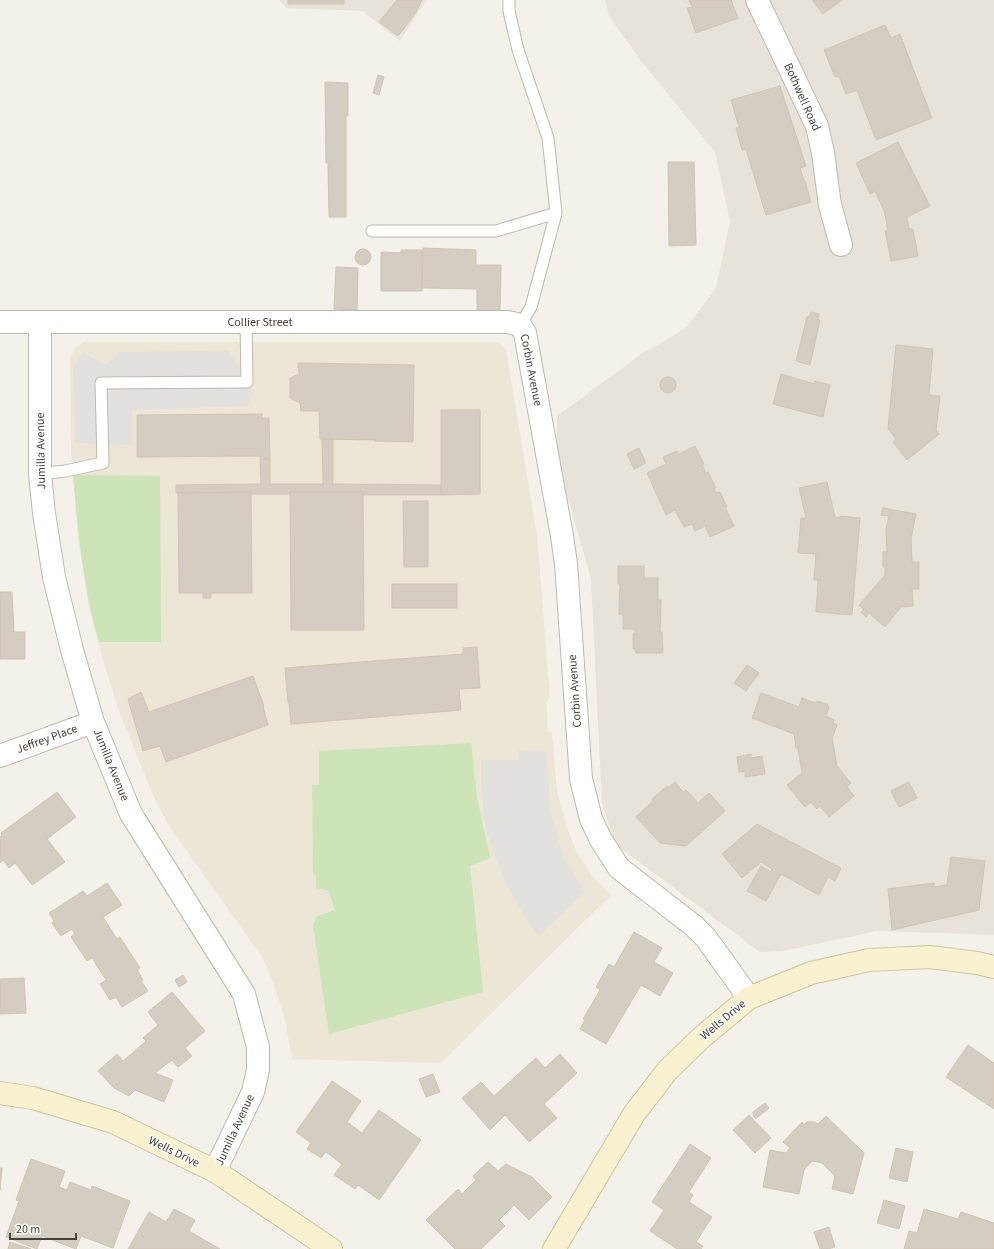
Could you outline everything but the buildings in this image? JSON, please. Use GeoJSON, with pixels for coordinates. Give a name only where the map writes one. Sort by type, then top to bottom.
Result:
{"type":"FeatureCollection","features":[{"type":"Feature","properties":{"kind":"main road","name":"Wells Drive"},"geometry":{"type":"LineString","coordinates":[[554,1249],[634,1114],[667,1071],[702,1037],[749,998],[811,973],[869,960],[930,957],[977,963],[994,967]]}},
{"type":"Feature","properties":{"kind":"main road","name":"Wells Drive"},"geometry":{"type":"LineString","coordinates":[[0,1093],[34,1098],[113,1122],[215,1171],[331,1249]]}},
{"type":"Feature","properties":{"kind":"street","name":"Bothwell Road"},"geometry":{"type":"LineString","coordinates":[[757,0],[817,126],[823,153],[830,205],[841,245]]}},
{"type":"Feature","properties":{"kind":"street","name":"Collier Street"},"geometry":{"type":"LineString","coordinates":[[0,322],[508,322],[520,325]]}},
{"type":"Feature","properties":{"kind":"street","name":"Jumilla Avenue"},"geometry":{"type":"LineString","coordinates":[[40,322],[40,474],[44,513],[54,577],[72,650],[93,722],[131,814],[244,994],[258,1046],[258,1070],[254,1092],[215,1171]]}},
{"type":"Feature","properties":{"kind":"street","name":"Corbin Avenue"},"geometry":{"type":"LineString","coordinates":[[520,325],[526,334],[562,536],[566,564],[582,779],[591,819],[601,840],[620,868],[706,938],[749,998]]}},
{"type":"Feature","properties":{"kind":"street","name":"Jeffrey Place"},"geometry":{"type":"LineString","coordinates":[[0,756],[93,722]]}},
{"type":"Feature","properties":{"kind":"lane"},"geometry":{"type":"LineString","coordinates":[[509,0],[509,11],[518,50],[548,138],[556,213],[531,308],[520,325]]}},
{"type":"Feature","properties":{"kind":"lane"},"geometry":{"type":"LineString","coordinates":[[372,231],[496,231],[556,213]]}},
{"type":"Feature","properties":{"kind":"lane"},"geometry":{"type":"LineString","coordinates":[[40,474],[65,471],[102,463],[101,382],[247,382],[246,322]]}},
{"type":"Feature","properties":{"kind":"shaded area"},"geometry":{"type":"Polygon","coordinates":[[[279,0],[426,0],[400,41],[363,11],[286,8],[279,0]]]}},
{"type":"Feature","properties":{"kind":"shaded area"},"geometry":{"type":"Polygon","coordinates":[[[605,0],[994,0],[994,935],[877,931],[783,951],[760,952],[616,845],[602,803],[591,579],[557,459],[557,416],[640,355],[686,328],[716,288],[730,221],[715,152],[641,61],[609,16],[605,0]]]}},
{"type":"Feature","properties":{"kind":"shaded area"},"geometry":{"type":"Polygon","coordinates":[[[83,342],[495,342],[501,344],[506,350],[537,536],[550,698],[546,702],[548,731],[552,734],[557,791],[566,825],[577,853],[593,877],[611,895],[441,1063],[292,1059],[285,1019],[263,958],[169,826],[153,795],[119,711],[105,667],[89,608],[78,538],[71,451],[70,357],[75,348],[83,342]]]}},
{"type":"Feature","properties":{"kind":"shaded area"},"geometry":{"type":"Polygon","coordinates":[[[228,351],[254,391],[247,406],[132,410],[132,445],[75,443],[73,368],[83,353],[106,365],[120,352],[228,351]]]}},
{"type":"Feature","properties":{"kind":"shaded area"},"geometry":{"type":"Polygon","coordinates":[[[519,750],[547,752],[550,810],[564,858],[585,892],[538,937],[505,882],[486,830],[481,785],[481,760],[518,760],[519,750]]]}},
{"type":"Feature","properties":{"kind":"green space"},"geometry":{"type":"Polygon","coordinates":[[[73,475],[160,476],[161,642],[99,642],[93,621],[85,580],[73,475]]]}},
{"type":"Feature","properties":{"kind":"green space"},"geometry":{"type":"Polygon","coordinates":[[[471,743],[477,798],[490,858],[470,866],[483,992],[329,1034],[313,925],[317,916],[335,910],[328,890],[316,888],[316,875],[313,875],[312,785],[319,785],[319,751],[471,743]]]}}]}
